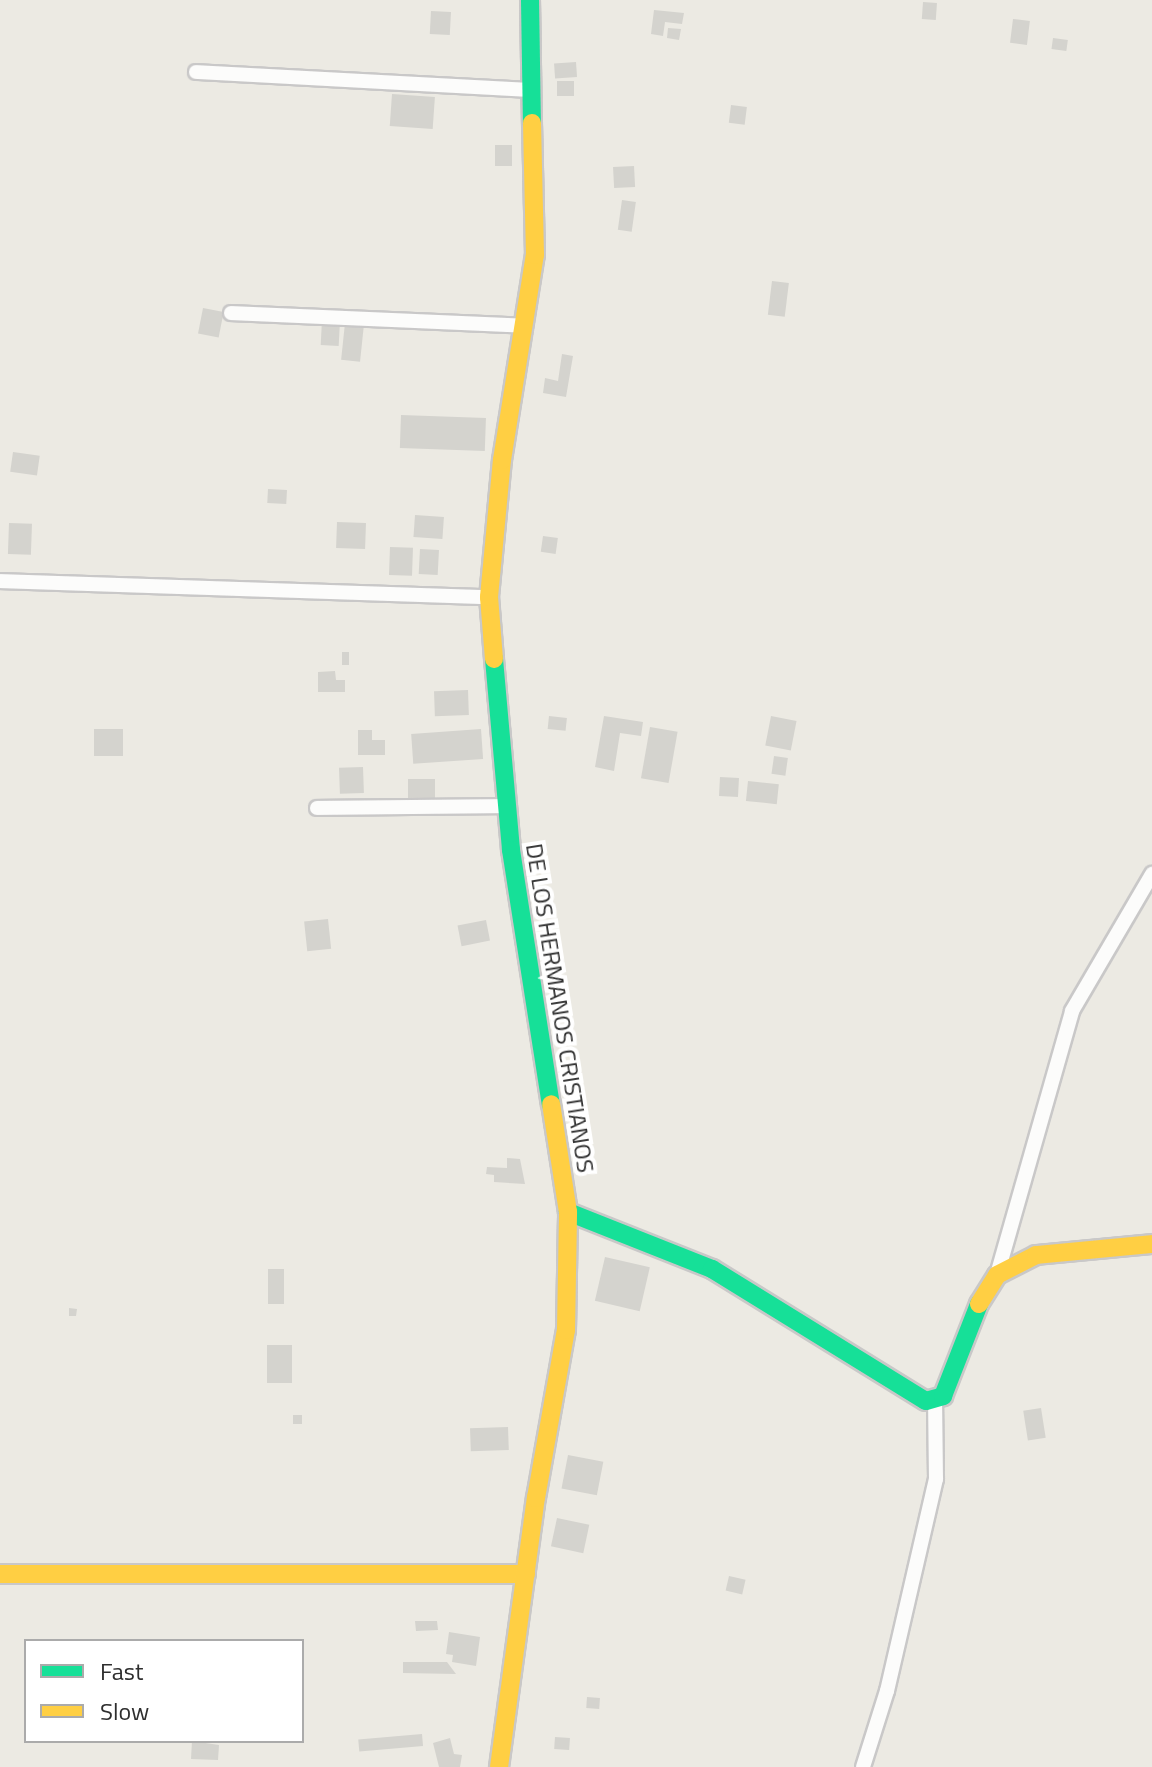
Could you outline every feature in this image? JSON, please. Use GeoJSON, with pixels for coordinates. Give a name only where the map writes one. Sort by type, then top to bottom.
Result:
{"type":"FeatureCollection","features":[{"type":"Feature","properties":{"kind":"street","name":"DE LOS HERMANOS CRISTIANOS"},"geometry":{"type":"LineString","coordinates":[[499,1767],[526,1574],[566,1330],[568,1212],[507,806],[489,597],[502,460],[535,255],[530,0]]}},
{"type":"Feature","properties":{"kind":"street"},"geometry":{"type":"LineString","coordinates":[[196,72],[533,90]]}},
{"type":"Feature","properties":{"kind":"street"},"geometry":{"type":"LineString","coordinates":[[231,313],[524,326]]}},
{"type":"Feature","properties":{"kind":"street"},"geometry":{"type":"LineString","coordinates":[[0,581],[489,597]]}},
{"type":"Feature","properties":{"kind":"street"},"geometry":{"type":"LineString","coordinates":[[317,808],[507,806]]}},
{"type":"Feature","properties":{"kind":"street"},"geometry":{"type":"LineString","coordinates":[[863,1767],[887,1691],[936,1479],[935,1400],[947,1389],[983,1293],[997,1275],[1072,1011],[1152,874]]}},
{"type":"Feature","properties":{"kind":"street"},"geometry":{"type":"LineString","coordinates":[[568,1212],[712,1269],[859,1355],[917,1398],[935,1400]]}},
{"type":"Feature","properties":{"kind":"street"},"geometry":{"type":"LineString","coordinates":[[997,1275],[1036,1255],[1152,1244]]}},
{"type":"Feature","properties":{"kind":"street"},"geometry":{"type":"LineString","coordinates":[[0,1574],[526,1574]]}},
{"type":"Feature","properties":{"kind":"building"},"geometry":{"type":"Polygon","coordinates":[[[923,2],[937,3],[936,20],[922,19],[923,2]]]}},
{"type":"Feature","properties":{"kind":"building"},"geometry":{"type":"Polygon","coordinates":[[[654,10],[684,13],[682,24],[665,22],[663,36],[651,34],[654,10]]]}},
{"type":"Feature","properties":{"kind":"building"},"geometry":{"type":"Polygon","coordinates":[[[431,11],[451,12],[450,35],[430,34],[431,11]]]}},
{"type":"Feature","properties":{"kind":"building"},"geometry":{"type":"Polygon","coordinates":[[[1013,19],[1030,21],[1027,45],[1010,43],[1013,19]]]}},
{"type":"Feature","properties":{"kind":"building"},"geometry":{"type":"Polygon","coordinates":[[[668,28],[681,29],[679,40],[667,38],[668,28]]]}},
{"type":"Feature","properties":{"kind":"building"},"geometry":{"type":"Polygon","coordinates":[[[1053,38],[1068,40],[1066,51],[1051,49],[1053,38]]]}},
{"type":"Feature","properties":{"kind":"building"},"geometry":{"type":"Polygon","coordinates":[[[576,62],[577,77],[555,78],[554,64],[576,62]]]}},
{"type":"Feature","properties":{"kind":"building"},"geometry":{"type":"Polygon","coordinates":[[[557,81],[574,81],[574,96],[557,96],[557,81]]]}},
{"type":"Feature","properties":{"kind":"building"},"geometry":{"type":"Polygon","coordinates":[[[392,94],[435,97],[433,129],[390,126],[392,94]]]}},
{"type":"Feature","properties":{"kind":"building"},"geometry":{"type":"Polygon","coordinates":[[[731,105],[747,107],[745,125],[729,123],[731,105]]]}},
{"type":"Feature","properties":{"kind":"building"},"geometry":{"type":"Polygon","coordinates":[[[495,145],[512,145],[512,166],[495,166],[495,145]]]}},
{"type":"Feature","properties":{"kind":"building"},"geometry":{"type":"Polygon","coordinates":[[[634,166],[635,187],[614,188],[613,167],[634,166]]]}},
{"type":"Feature","properties":{"kind":"building"},"geometry":{"type":"Polygon","coordinates":[[[622,200],[636,202],[632,232],[618,230],[622,200]]]}},
{"type":"Feature","properties":{"kind":"building"},"geometry":{"type":"Polygon","coordinates":[[[772,281],[789,283],[785,317],[768,315],[772,281]]]}},
{"type":"Feature","properties":{"kind":"building"},"geometry":{"type":"Polygon","coordinates":[[[203,308],[224,312],[219,338],[198,334],[203,308]]]}},
{"type":"Feature","properties":{"kind":"building"},"geometry":{"type":"Polygon","coordinates":[[[322,320],[340,321],[339,346],[321,345],[322,320]]]}},
{"type":"Feature","properties":{"kind":"building"},"geometry":{"type":"Polygon","coordinates":[[[345,323],[364,325],[360,362],[341,360],[345,323]]]}},
{"type":"Feature","properties":{"kind":"building"},"geometry":{"type":"Polygon","coordinates":[[[562,354],[573,356],[566,397],[543,393],[545,378],[558,381],[562,354]]]}},
{"type":"Feature","properties":{"kind":"building"},"geometry":{"type":"Polygon","coordinates":[[[401,415],[486,418],[485,451],[400,448],[401,415]]]}},
{"type":"Feature","properties":{"kind":"building"},"geometry":{"type":"Polygon","coordinates":[[[13,452],[40,456],[37,476],[10,472],[13,452]]]}},
{"type":"Feature","properties":{"kind":"building"},"geometry":{"type":"Polygon","coordinates":[[[268,489],[287,490],[286,504],[267,503],[268,489]]]}},
{"type":"Feature","properties":{"kind":"building"},"geometry":{"type":"Polygon","coordinates":[[[415,515],[444,517],[442,539],[413,537],[415,515]]]}},
{"type":"Feature","properties":{"kind":"building"},"geometry":{"type":"Polygon","coordinates":[[[337,522],[366,523],[365,549],[336,548],[337,522]]]}},
{"type":"Feature","properties":{"kind":"building"},"geometry":{"type":"Polygon","coordinates":[[[9,523],[32,524],[31,555],[8,554],[9,523]]]}},
{"type":"Feature","properties":{"kind":"building"},"geometry":{"type":"Polygon","coordinates":[[[543,536],[558,538],[556,554],[541,552],[543,536]]]}},
{"type":"Feature","properties":{"kind":"building"},"geometry":{"type":"Polygon","coordinates":[[[390,547],[413,548],[412,576],[389,575],[390,547]]]}},
{"type":"Feature","properties":{"kind":"building"},"geometry":{"type":"Polygon","coordinates":[[[420,549],[439,550],[438,575],[419,574],[420,549]]]}},
{"type":"Feature","properties":{"kind":"building"},"geometry":{"type":"Polygon","coordinates":[[[342,652],[349,652],[349,665],[342,665],[342,652]]]}},
{"type":"Feature","properties":{"kind":"building"},"geometry":{"type":"Polygon","coordinates":[[[335,671],[336,680],[345,680],[345,692],[318,692],[318,672],[335,671]]]}},
{"type":"Feature","properties":{"kind":"building"},"geometry":{"type":"Polygon","coordinates":[[[468,690],[469,715],[435,716],[434,691],[468,690]]]}},
{"type":"Feature","properties":{"kind":"building"},"geometry":{"type":"Polygon","coordinates":[[[549,716],[567,718],[566,731],[548,729],[549,716]]]}},
{"type":"Feature","properties":{"kind":"building"},"geometry":{"type":"Polygon","coordinates":[[[604,716],[643,722],[641,736],[620,733],[614,771],[595,767],[604,716]]]}},
{"type":"Feature","properties":{"kind":"building"},"geometry":{"type":"Polygon","coordinates":[[[771,716],[797,721],[791,750],[765,745],[771,716]]]}},
{"type":"Feature","properties":{"kind":"building"},"geometry":{"type":"Polygon","coordinates":[[[650,727],[678,732],[669,783],[641,778],[650,727]]]}},
{"type":"Feature","properties":{"kind":"building"},"geometry":{"type":"Polygon","coordinates":[[[94,729],[123,729],[123,756],[94,756],[94,729]]]}},
{"type":"Feature","properties":{"kind":"building"},"geometry":{"type":"Polygon","coordinates":[[[481,729],[483,759],[413,764],[411,734],[481,729]]]}},
{"type":"Feature","properties":{"kind":"building"},"geometry":{"type":"Polygon","coordinates":[[[358,730],[372,730],[372,740],[385,740],[385,755],[358,755],[358,730]]]}},
{"type":"Feature","properties":{"kind":"building"},"geometry":{"type":"Polygon","coordinates":[[[774,756],[788,758],[785,776],[771,774],[774,756]]]}},
{"type":"Feature","properties":{"kind":"building"},"geometry":{"type":"Polygon","coordinates":[[[363,767],[364,793],[340,794],[339,768],[363,767]]]}},
{"type":"Feature","properties":{"kind":"building"},"geometry":{"type":"Polygon","coordinates":[[[720,777],[739,778],[738,797],[719,796],[720,777]]]}},
{"type":"Feature","properties":{"kind":"building"},"geometry":{"type":"Polygon","coordinates":[[[408,779],[435,779],[435,800],[408,800],[408,779]]]}},
{"type":"Feature","properties":{"kind":"building"},"geometry":{"type":"Polygon","coordinates":[[[748,781],[779,784],[777,804],[746,801],[748,781]]]}},
{"type":"Feature","properties":{"kind":"building"},"geometry":{"type":"Polygon","coordinates":[[[328,919],[331,949],[307,951],[304,922],[328,919]]]}},
{"type":"Feature","properties":{"kind":"building"},"geometry":{"type":"Polygon","coordinates":[[[486,920],[490,941],[462,946],[458,926],[486,920]]]}},
{"type":"Feature","properties":{"kind":"building"},"geometry":{"type":"Polygon","coordinates":[[[507,1158],[520,1159],[525,1184],[494,1182],[494,1175],[486,1174],[487,1167],[507,1168],[507,1158]]]}},
{"type":"Feature","properties":{"kind":"building"},"geometry":{"type":"Polygon","coordinates":[[[605,1257],[650,1267],[640,1311],[595,1301],[605,1257]]]}},
{"type":"Feature","properties":{"kind":"building"},"geometry":{"type":"Polygon","coordinates":[[[268,1269],[284,1269],[284,1304],[268,1304],[268,1269]]]}},
{"type":"Feature","properties":{"kind":"building"},"geometry":{"type":"Polygon","coordinates":[[[69,1308],[77,1309],[76,1316],[69,1316],[69,1308]]]}},
{"type":"Feature","properties":{"kind":"building"},"geometry":{"type":"Polygon","coordinates":[[[267,1345],[292,1345],[292,1383],[267,1383],[267,1345]]]}},
{"type":"Feature","properties":{"kind":"building"},"geometry":{"type":"Polygon","coordinates":[[[1041,1408],[1046,1438],[1028,1440],[1023,1411],[1041,1408]]]}},
{"type":"Feature","properties":{"kind":"building"},"geometry":{"type":"Polygon","coordinates":[[[293,1415],[302,1415],[302,1424],[293,1424],[293,1415]]]}},
{"type":"Feature","properties":{"kind":"building"},"geometry":{"type":"Polygon","coordinates":[[[508,1427],[509,1450],[471,1451],[470,1428],[508,1427]]]}},
{"type":"Feature","properties":{"kind":"building"},"geometry":{"type":"Polygon","coordinates":[[[568,1455],[603,1462],[597,1495],[562,1488],[568,1455]]]}},
{"type":"Feature","properties":{"kind":"building"},"geometry":{"type":"Polygon","coordinates":[[[557,1518],[589,1525],[583,1553],[551,1546],[557,1518]]]}},
{"type":"Feature","properties":{"kind":"building"},"geometry":{"type":"Polygon","coordinates":[[[729,1576],[746,1580],[742,1594],[726,1591],[729,1576]]]}},
{"type":"Feature","properties":{"kind":"building"},"geometry":{"type":"Polygon","coordinates":[[[415,1621],[437,1621],[438,1630],[416,1631],[415,1621]]]}},
{"type":"Feature","properties":{"kind":"building"},"geometry":{"type":"Polygon","coordinates":[[[449,1632],[480,1637],[476,1666],[452,1662],[453,1655],[446,1654],[449,1632]]]}},
{"type":"Feature","properties":{"kind":"building"},"geometry":{"type":"Polygon","coordinates":[[[403,1662],[447,1662],[456,1674],[403,1673],[403,1662]]]}},
{"type":"Feature","properties":{"kind":"building"},"geometry":{"type":"Polygon","coordinates":[[[587,1697],[600,1698],[599,1709],[586,1708],[587,1697]]]}},
{"type":"Feature","properties":{"kind":"building"},"geometry":{"type":"Polygon","coordinates":[[[422,1734],[423,1746],[359,1752],[358,1740],[422,1734]]]}},
{"type":"Feature","properties":{"kind":"building"},"geometry":{"type":"Polygon","coordinates":[[[555,1737],[570,1738],[569,1750],[554,1749],[555,1737]]]}},
{"type":"Feature","properties":{"kind":"building"},"geometry":{"type":"Polygon","coordinates":[[[450,1738],[454,1754],[462,1755],[460,1767],[439,1767],[433,1743],[450,1738]]]}},
{"type":"Feature","properties":{"kind":"building"},"geometry":{"type":"Polygon","coordinates":[[[192,1743],[219,1745],[218,1760],[191,1759],[192,1743]]]}},
{"type":"Feature","properties":{"kind":"traffic: fast"},"geometry":{"type":"LineString","coordinates":[[530,0],[532,123]]}},
{"type":"Feature","properties":{"kind":"traffic: fast"},"geometry":{"type":"LineString","coordinates":[[494,659],[511,850],[551,1104]]}},
{"type":"Feature","properties":{"kind":"traffic: fast"},"geometry":{"type":"LineString","coordinates":[[568,1212],[712,1269],[926,1401],[943,1396],[979,1304]]}},
{"type":"Feature","properties":{"kind":"traffic: slow"},"geometry":{"type":"LineString","coordinates":[[494,659],[489,597],[502,460],[535,255],[532,123]]}},
{"type":"Feature","properties":{"kind":"traffic: slow"},"geometry":{"type":"LineString","coordinates":[[499,1767],[536,1498],[566,1330],[568,1212],[551,1104]]}},
{"type":"Feature","properties":{"kind":"traffic: slow"},"geometry":{"type":"LineString","coordinates":[[979,1304],[997,1275],[1036,1255],[1152,1244]]}},
{"type":"Feature","properties":{"kind":"traffic: slow"},"geometry":{"type":"LineString","coordinates":[[0,1574],[526,1574]]}}]}
